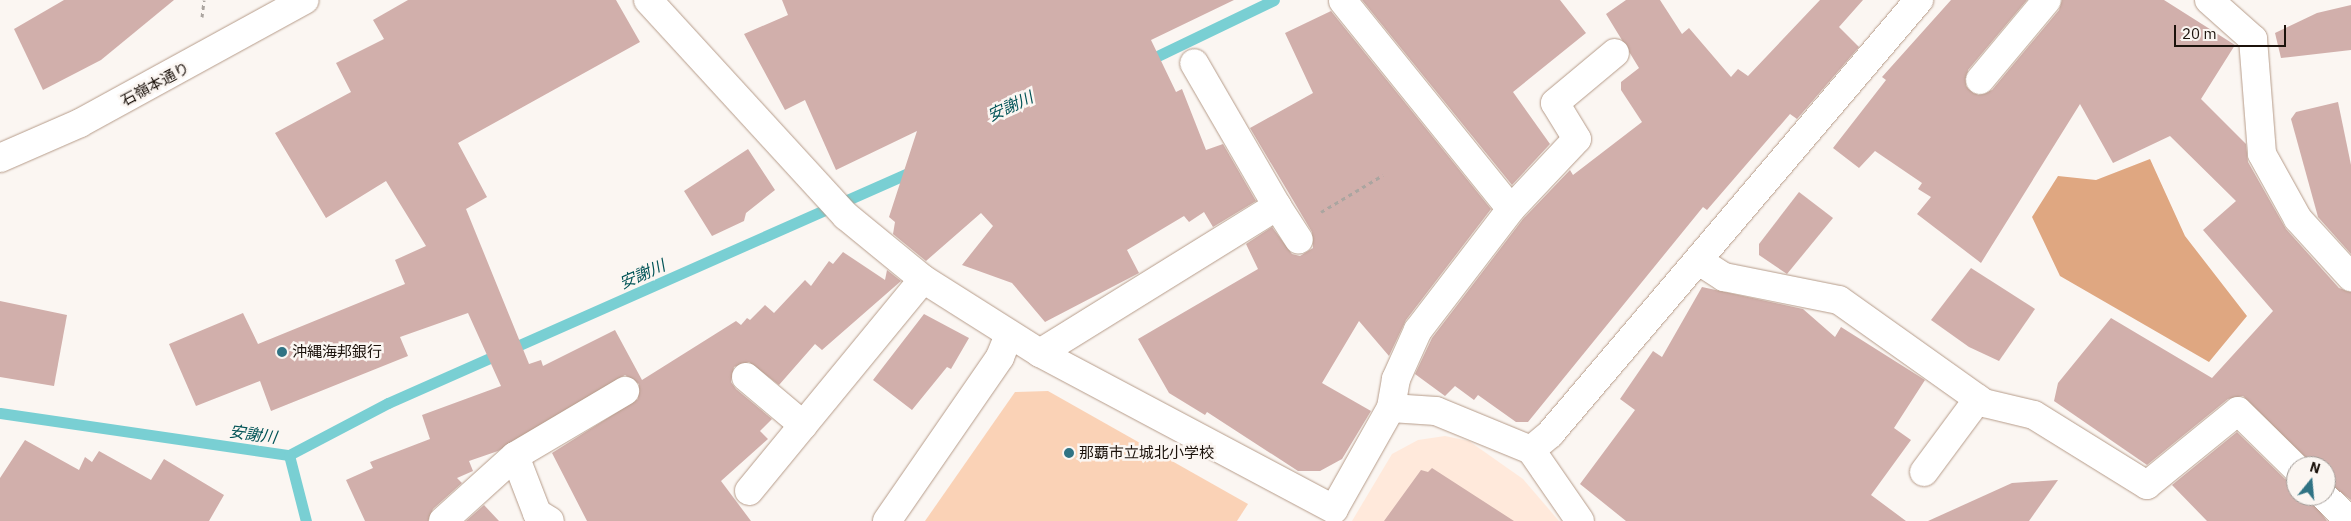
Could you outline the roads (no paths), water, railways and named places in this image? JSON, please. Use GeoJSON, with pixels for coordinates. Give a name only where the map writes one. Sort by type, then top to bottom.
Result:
{"type":"FeatureCollection","features":[{"type":"Feature","properties":{"kind":"street","name":"石嶺本通り"},"geometry":{"type":"LineString","coordinates":[[0,158],[80,123],[305,0]]}},
{"type":"Feature","properties":{"kind":"street"},"geometry":{"type":"LineString","coordinates":[[648,0],[661,20],[846,216],[923,279],[1040,353],[1334,509],[1392,408],[1396,380],[1418,330],[1511,209],[1577,139],[1556,103],[1615,53]]}},
{"type":"Feature","properties":{"kind":"street"},"geometry":{"type":"LineString","coordinates":[[1531,450],[1550,434],[1919,0]]}},
{"type":"Feature","properties":{"kind":"street"},"geometry":{"type":"LineString","coordinates":[[1980,80],[2047,0]]}},
{"type":"Feature","properties":{"kind":"street"},"geometry":{"type":"LineString","coordinates":[[2209,0],[2253,39],[2262,154],[2298,219],[2351,278]]}},
{"type":"Feature","properties":{"kind":"street"},"geometry":{"type":"LineString","coordinates":[[1343,1],[1511,209]]}},
{"type":"Feature","properties":{"kind":"street"},"geometry":{"type":"LineString","coordinates":[[1194,63],[1277,206],[1296,235]]}},
{"type":"Feature","properties":{"kind":"street"},"geometry":{"type":"LineString","coordinates":[[1040,353],[1277,206]]}},
{"type":"Feature","properties":{"kind":"street"},"geometry":{"type":"LineString","coordinates":[[1699,261],[1724,277],[1838,300],[1978,399],[2034,415],[2147,485],[2238,411],[2286,458]]}},
{"type":"Feature","properties":{"kind":"street"},"geometry":{"type":"LineString","coordinates":[[749,491],[923,279]]}},
{"type":"Feature","properties":{"kind":"street"},"geometry":{"type":"LineString","coordinates":[[887,521],[1000,357],[1009,335]]}},
{"type":"Feature","properties":{"kind":"street"},"geometry":{"type":"LineString","coordinates":[[746,377],[803,425]]}},
{"type":"Feature","properties":{"kind":"street"},"geometry":{"type":"LineString","coordinates":[[443,521],[515,456],[625,391]]}},
{"type":"Feature","properties":{"kind":"street"},"geometry":{"type":"LineString","coordinates":[[1924,472],[1978,399]]}},
{"type":"Feature","properties":{"kind":"street"},"geometry":{"type":"LineString","coordinates":[[1392,408],[1436,411],[1531,450],[1580,521]]}},
{"type":"Feature","properties":{"kind":"street"},"geometry":{"type":"LineString","coordinates":[[515,456],[537,514],[550,521]]}},
{"type":"Feature","properties":{"kind":"street"},"geometry":{"type":"LineString","coordinates":[[2334,506],[2350,521]]}},
{"type":"Feature","properties":{"kind":"waterway","name":"安謝川"},"geometry":{"type":"LineString","coordinates":[[1145,62],[1274,0]]}},
{"type":"Feature","properties":{"kind":"waterway","name":"安謝川"},"geometry":{"type":"LineString","coordinates":[[0,413],[289,455],[388,403],[915,170]]}},
{"type":"Feature","properties":{"kind":"waterway"},"geometry":{"type":"LineString","coordinates":[[289,455],[306,521]]}},
{"type":"Feature","properties":{"kind":"place","name":"沖縄海邦銀行"},"geometry":{"type":"Point","coordinates":[282,352]}},
{"type":"Feature","properties":{"kind":"place","name":"那覇市立城北小学校"},"geometry":{"type":"Point","coordinates":[1069,453]}}]}
